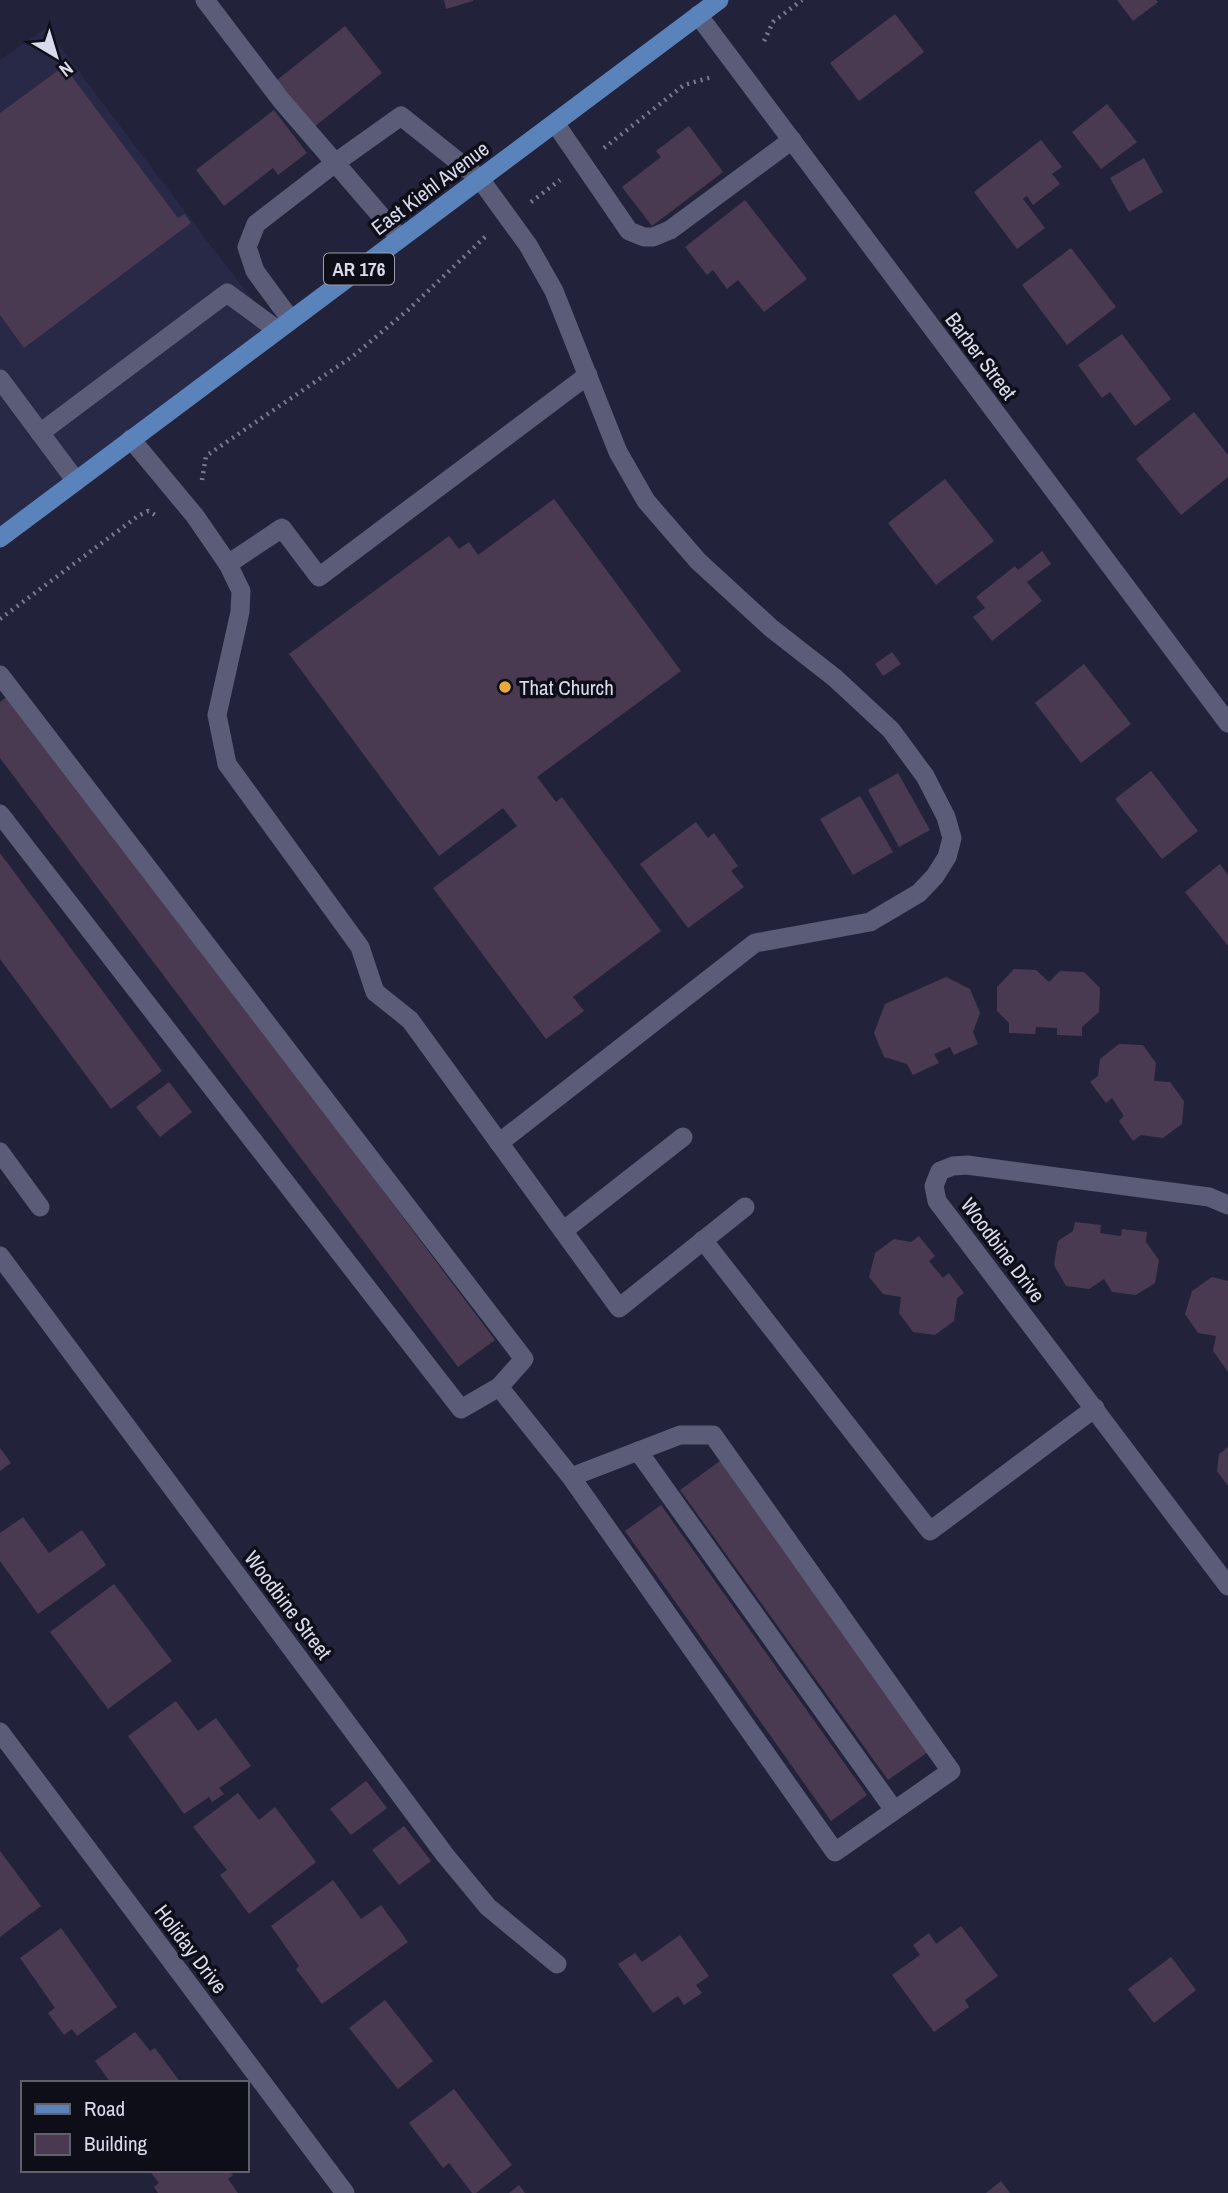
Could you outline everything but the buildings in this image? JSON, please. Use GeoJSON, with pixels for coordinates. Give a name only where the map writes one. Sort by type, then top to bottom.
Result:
{"type":"FeatureCollection","features":[{"type":"Feature","properties":{"kind":"main road","name":"East Kiehl Avenue"},"geometry":{"type":"LineString","coordinates":[[0,538],[719,0]]}},
{"type":"Feature","properties":{"kind":"street"},"geometry":{"type":"LineString","coordinates":[[205,0],[281,100],[400,238]]}},
{"type":"Feature","properties":{"kind":"street","name":"Barber Street"},"geometry":{"type":"LineString","coordinates":[[698,15],[1228,723]]}},
{"type":"Feature","properties":{"kind":"street"},"geometry":{"type":"LineString","coordinates":[[284,325],[255,271],[247,247],[256,224],[335,163],[401,117],[480,179],[528,245],[554,291],[618,452],[646,501],[698,561],[771,628],[835,678],[891,730],[925,776],[946,817],[952,838],[947,857],[935,876],[919,893],[870,922],[755,943],[499,1143]]}},
{"type":"Feature","properties":{"kind":"street"},"geometry":{"type":"LineString","coordinates":[[555,123],[629,231],[643,237],[653,237],[670,230],[792,140]]}},
{"type":"Feature","properties":{"kind":"street"},"geometry":{"type":"LineString","coordinates":[[40,433],[227,293],[284,325]]}},
{"type":"Feature","properties":{"kind":"street"},"geometry":{"type":"LineString","coordinates":[[228,564],[282,528],[319,577],[588,375]]}},
{"type":"Feature","properties":{"kind":"street"},"geometry":{"type":"LineString","coordinates":[[0,379],[76,481]]}},
{"type":"Feature","properties":{"kind":"street"},"geometry":{"type":"LineString","coordinates":[[131,439],[195,516],[228,564],[241,591],[240,612],[217,715],[227,764],[360,947],[375,992],[410,1020],[619,1308],[744,1207]]}},
{"type":"Feature","properties":{"kind":"street"},"geometry":{"type":"LineString","coordinates":[[0,675],[524,1359],[499,1387],[461,1409],[0,814]]}},
{"type":"Feature","properties":{"kind":"street"},"geometry":{"type":"LineString","coordinates":[[563,1231],[683,1137]]}},
{"type":"Feature","properties":{"kind":"street"},"geometry":{"type":"LineString","coordinates":[[0,1152],[40,1207]]}},
{"type":"Feature","properties":{"kind":"street","name":"Woodbine Drive"},"geometry":{"type":"LineString","coordinates":[[1228,1205],[1209,1197],[967,1165],[940,1171],[934,1186],[937,1201],[1228,1586]]}},
{"type":"Feature","properties":{"kind":"street"},"geometry":{"type":"LineString","coordinates":[[703,1240],[930,1531],[1095,1408]]}},
{"type":"Feature","properties":{"kind":"street","name":"Woodbine Street"},"geometry":{"type":"LineString","coordinates":[[0,1256],[445,1855],[488,1907],[557,1964]]}},
{"type":"Feature","properties":{"kind":"street"},"geometry":{"type":"LineString","coordinates":[[499,1387],[571,1477],[835,1852],[951,1771],[713,1435],[680,1435],[571,1477]]}},
{"type":"Feature","properties":{"kind":"street"},"geometry":{"type":"LineString","coordinates":[[638,1451],[894,1810]]}},
{"type":"Feature","properties":{"kind":"street","name":"Holiday Drive"},"geometry":{"type":"LineString","coordinates":[[0,1732],[345,2193]]}},
{"type":"Feature","properties":{"kind":"path"},"geometry":{"type":"LineString","coordinates":[[764,41],[774,22],[802,0]]}},
{"type":"Feature","properties":{"kind":"path"},"geometry":{"type":"LineString","coordinates":[[0,618],[148,511],[159,517],[173,533],[195,516],[206,456],[353,356],[408,310],[471,248],[684,85],[722,76]]}},
{"type":"Feature","properties":{"kind":"shaded area"},"geometry":{"type":"Polygon","coordinates":[[[46,28],[276,329],[0,538],[0,60],[46,28]]]}},
{"type":"Feature","properties":{"kind":"place","name":"That Church"},"geometry":{"type":"Point","coordinates":[505,687]}}]}
